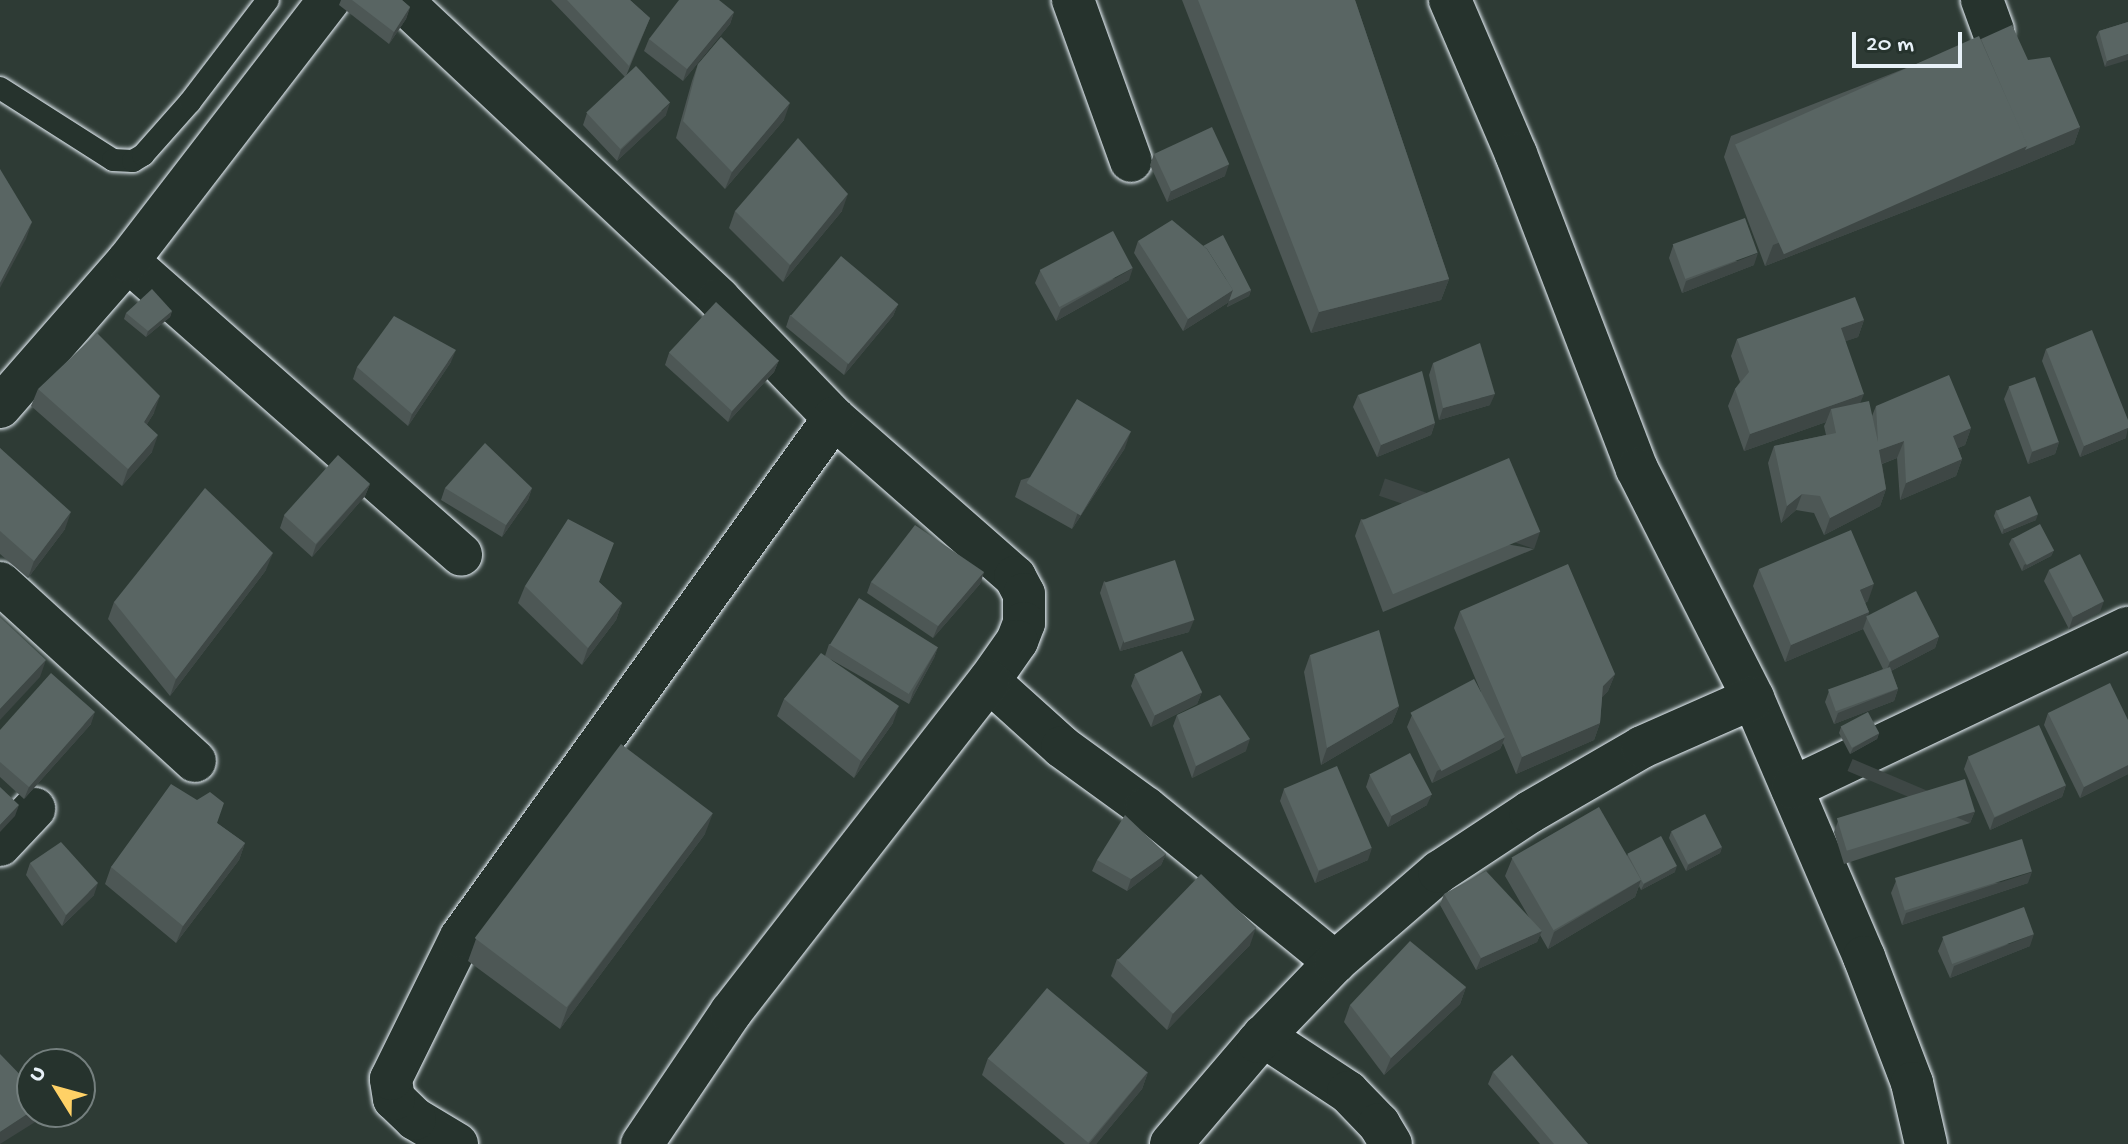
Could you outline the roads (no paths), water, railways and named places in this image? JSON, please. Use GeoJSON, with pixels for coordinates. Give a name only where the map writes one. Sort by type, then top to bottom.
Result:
{"type":"FeatureCollection","features":[{"type":"Feature","properties":{"kind":"street"},"geometry":{"type":"LineString","coordinates":[[0,407],[128,261],[329,0]]}},
{"type":"Feature","properties":{"kind":"street"},"geometry":{"type":"LineString","coordinates":[[401,0],[719,299],[834,418],[987,550],[1020,584],[1026,609],[1017,641],[989,681],[731,1012],[642,1144]]}},
{"type":"Feature","properties":{"kind":"street"},"geometry":{"type":"LineString","coordinates":[[1073,0],[1131,161]]}},
{"type":"Feature","properties":{"kind":"street"},"geometry":{"type":"LineString","coordinates":[[1450,0],[1516,154],[1637,469],[1753,698],[1864,957],[1906,1069],[1926,1144]]}},
{"type":"Feature","properties":{"kind":"street"},"geometry":{"type":"LineString","coordinates":[[128,261],[461,555]]}},
{"type":"Feature","properties":{"kind":"street"},"geometry":{"type":"LineString","coordinates":[[457,1144],[415,1119],[394,1099],[391,1079],[461,937],[834,418]]}},
{"type":"Feature","properties":{"kind":"street"},"geometry":{"type":"LineString","coordinates":[[0,583],[195,761]]}},
{"type":"Feature","properties":{"kind":"street"},"geometry":{"type":"LineString","coordinates":[[1792,788],[2128,628]]}},
{"type":"Feature","properties":{"kind":"street"},"geometry":{"type":"LineString","coordinates":[[989,681],[1062,747],[1146,808],[1335,962]]}},
{"type":"Feature","properties":{"kind":"street"},"geometry":{"type":"LineString","coordinates":[[1171,1144],[1263,1036],[1335,962],[1439,872],[1530,812],[1642,747],[1753,698]]}},
{"type":"Feature","properties":{"kind":"street"},"geometry":{"type":"LineString","coordinates":[[0,845],[34,809]]}},
{"type":"Feature","properties":{"kind":"street"},"geometry":{"type":"LineString","coordinates":[[1263,1036],[1348,1092],[1379,1124],[1391,1144]]}},
{"type":"Feature","properties":{"kind":"lane"},"geometry":{"type":"LineString","coordinates":[[0,88],[113,160],[133,161],[143,155],[190,102],[268,0]]}}]}
